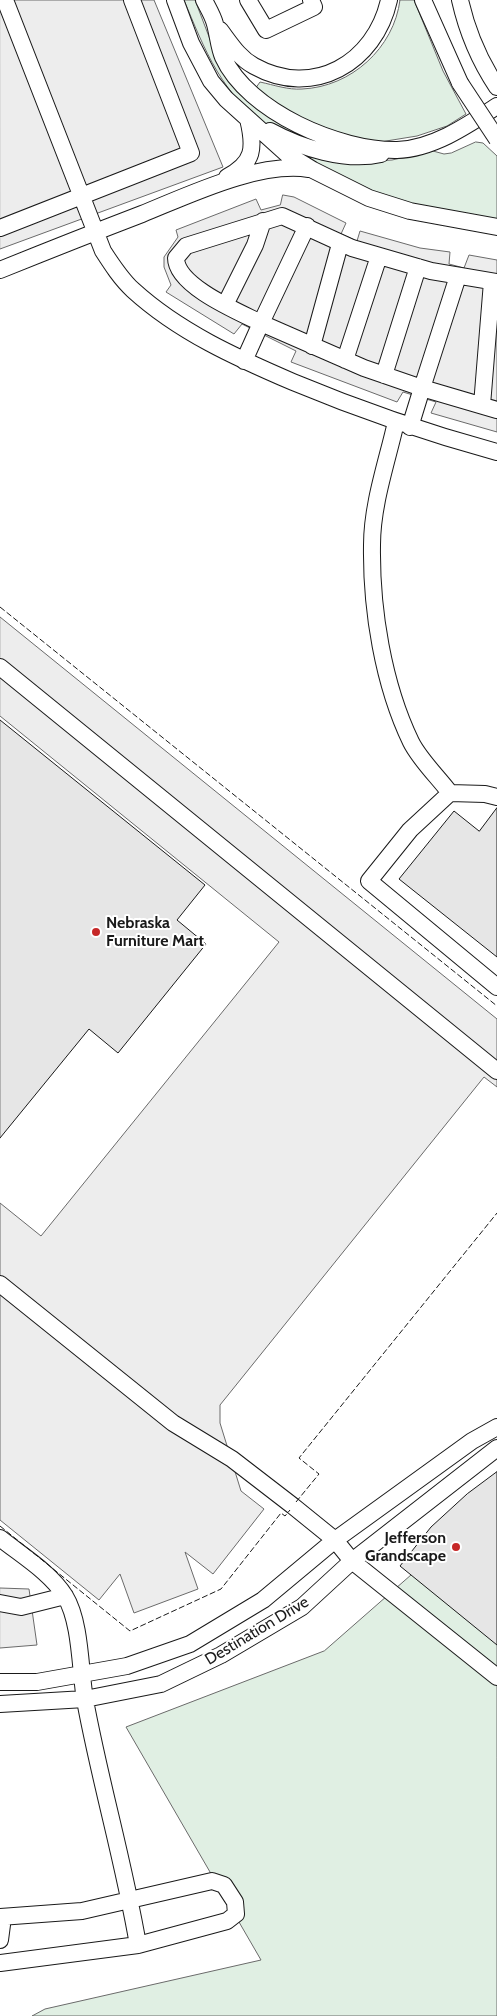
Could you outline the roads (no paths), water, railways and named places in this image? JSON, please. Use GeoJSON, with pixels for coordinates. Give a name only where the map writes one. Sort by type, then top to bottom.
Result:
{"type":"FeatureCollection","features":[{"type":"Feature","properties":{"kind":"street"},"geometry":{"type":"LineString","coordinates":[[5,0],[95,232],[116,272],[132,290],[197,337],[244,361],[403,425],[497,452]]}},
{"type":"Feature","properties":{"kind":"street"},"geometry":{"type":"LineString","coordinates":[[0,228],[192,153],[132,0]]}},
{"type":"Feature","properties":{"kind":"street"},"geometry":{"type":"LineString","coordinates":[[175,0],[191,43],[211,81],[248,119],[288,154],[313,170],[369,198],[410,212],[497,227]]}},
{"type":"Feature","properties":{"kind":"street"},"geometry":{"type":"LineString","coordinates":[[204,0],[214,22],[223,58],[242,83],[265,104],[313,133],[353,144],[398,150]]}},
{"type":"Feature","properties":{"kind":"street"},"geometry":{"type":"LineString","coordinates":[[248,0],[266,30],[314,7],[311,0]]}},
{"type":"Feature","properties":{"kind":"street"},"geometry":{"type":"LineString","coordinates":[[214,22],[236,51],[254,66],[278,75],[305,79],[332,74],[355,60],[372,42],[385,18],[389,0]]}},
{"type":"Feature","properties":{"kind":"street"},"geometry":{"type":"LineString","coordinates":[[423,0],[460,83],[497,139]]}},
{"type":"Feature","properties":{"kind":"street"},"geometry":{"type":"LineString","coordinates":[[460,0],[466,26],[485,69],[497,87]]}},
{"type":"Feature","properties":{"kind":"street"},"geometry":{"type":"LineString","coordinates":[[248,119],[286,139],[309,148],[344,155],[372,156],[423,144],[461,129],[497,106]]}},
{"type":"Feature","properties":{"kind":"street"},"geometry":{"type":"LineString","coordinates":[[197,192],[242,169],[249,158],[254,141],[248,119]]}},
{"type":"Feature","properties":{"kind":"street"},"geometry":{"type":"LineString","coordinates":[[0,270],[197,192],[267,170],[293,167],[313,170]]}},
{"type":"Feature","properties":{"kind":"street"},"geometry":{"type":"LineString","coordinates":[[282,216],[307,226],[340,244],[418,267],[494,282],[489,408],[384,375],[312,346],[225,305],[180,273],[176,264],[176,258],[186,246],[263,221],[282,216]]}},
{"type":"Feature","properties":{"kind":"street"},"geometry":{"type":"LineString","coordinates":[[225,305],[255,245],[263,221]]}},
{"type":"Feature","properties":{"kind":"street"},"geometry":{"type":"LineString","coordinates":[[244,361],[307,226]]}},
{"type":"Feature","properties":{"kind":"street"},"geometry":{"type":"LineString","coordinates":[[312,346],[340,244]]}},
{"type":"Feature","properties":{"kind":"street"},"geometry":{"type":"LineString","coordinates":[[345,360],[379,256]]}},
{"type":"Feature","properties":{"kind":"street"},"geometry":{"type":"LineString","coordinates":[[384,375],[418,267]]}},
{"type":"Feature","properties":{"kind":"street"},"geometry":{"type":"LineString","coordinates":[[450,793],[412,743],[393,695],[378,631],[372,544],[378,496],[403,425],[422,388],[458,276]]}},
{"type":"Feature","properties":{"kind":"street"},"geometry":{"type":"LineString","coordinates":[[0,667],[497,1072]]}},
{"type":"Feature","properties":{"kind":"street"},"geometry":{"type":"LineString","coordinates":[[497,797],[485,794],[450,793],[410,830],[369,881],[497,987]]}},
{"type":"Feature","properties":{"kind":"street"},"geometry":{"type":"LineString","coordinates":[[0,1284],[173,1424],[232,1459],[335,1540],[352,1561],[497,1677]]}},
{"type":"Feature","properties":{"kind":"street","name":"Destination Drive"},"geometry":{"type":"LineString","coordinates":[[0,1682],[37,1682],[128,1666],[190,1644],[263,1600],[335,1540],[472,1441],[497,1426]]}},
{"type":"Feature","properties":{"kind":"street","name":"Destination Drive"},"geometry":{"type":"LineString","coordinates":[[0,1704],[85,1699],[161,1684],[221,1655],[302,1607],[352,1561],[497,1448]]}},
{"type":"Feature","properties":{"kind":"street"},"geometry":{"type":"LineString","coordinates":[[0,1538],[48,1577],[65,1596],[73,1618],[85,1699],[138,1945]]}},
{"type":"Feature","properties":{"kind":"street"},"geometry":{"type":"LineString","coordinates":[[0,1604],[21,1607],[65,1596]]}},
{"type":"Feature","properties":{"kind":"street"},"geometry":{"type":"LineString","coordinates":[[0,1940],[2,1917],[82,1912],[212,1881],[224,1885],[235,1902],[236,1914],[227,1920],[138,1945],[0,1963]]}},
{"type":"Feature","properties":{"kind":"place","name":"Nebraska Furniture Mart"},"geometry":{"type":"Point","coordinates":[96,932]}},
{"type":"Feature","properties":{"kind":"place","name":"Jefferson Grandscape"},"geometry":{"type":"Point","coordinates":[456,1547]}}]}
